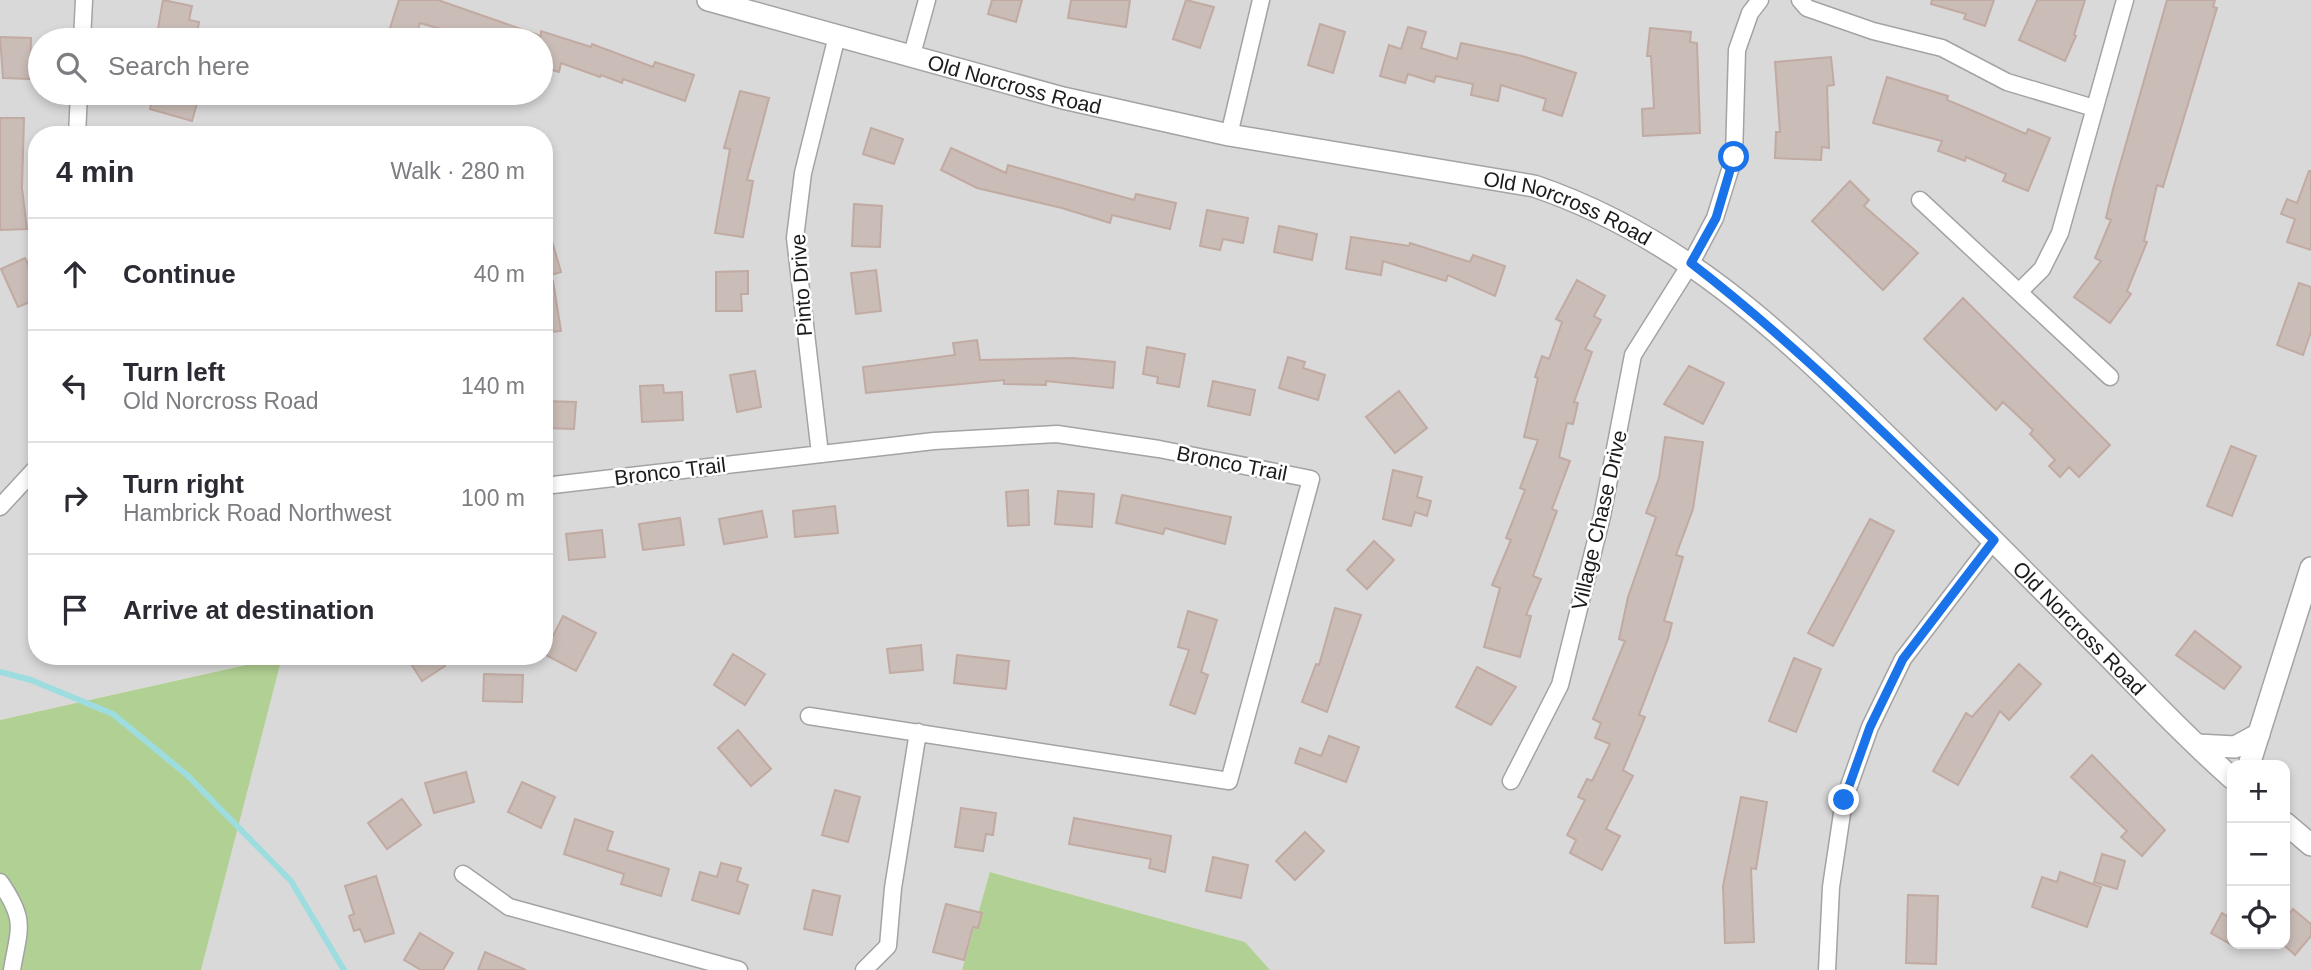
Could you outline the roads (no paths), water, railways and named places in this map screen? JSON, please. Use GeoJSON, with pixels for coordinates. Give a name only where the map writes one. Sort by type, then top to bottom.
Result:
{"type":"FeatureCollection","features":[{"type":"Feature","properties":{"kind":"street"},"geometry":{"type":"LineString","coordinates":[[83,28],[84,0]]}},
{"type":"Feature","properties":{"kind":"street","name":"Old Norcross Road"},"geometry":{"type":"LineString","coordinates":[[708,0],[1063,98],[1229,135],[1534,186],[1566,197],[1637,230],[1691,263],[1737,298],[1835,386],[1994,540],[2227,773]]}},
{"type":"Feature","properties":{"kind":"street"},"geometry":{"type":"LineString","coordinates":[[911,58],[928,0]]}},
{"type":"Feature","properties":{"kind":"street"},"geometry":{"type":"LineString","coordinates":[[1229,135],[1261,0]]}},
{"type":"Feature","properties":{"kind":"street","name":"Village Chase Drive"},"geometry":{"type":"LineString","coordinates":[[1511,781],[1560,685],[1602,516],[1633,355],[1716,218],[1734,157],[1737,50],[1750,13],[1760,0]]}},
{"type":"Feature","properties":{"kind":"street"},"geometry":{"type":"LineString","coordinates":[[1800,0],[1807,8],[1873,31],[1942,48],[2007,82],[2094,108]]}},
{"type":"Feature","properties":{"kind":"street"},"geometry":{"type":"LineString","coordinates":[[2019,292],[2042,269],[2060,233],[2125,0]]}},
{"type":"Feature","properties":{"kind":"street","name":"Pinto Drive"},"geometry":{"type":"LineString","coordinates":[[820,454],[795,238],[803,173],[837,36]]}},
{"type":"Feature","properties":{"kind":"street"},"geometry":{"type":"LineString","coordinates":[[77,126],[78,105]]}},
{"type":"Feature","properties":{"kind":"street"},"geometry":{"type":"LineString","coordinates":[[1920,200],[2110,377]]}},
{"type":"Feature","properties":{"kind":"street","name":"Bronco Trail"},"geometry":{"type":"LineString","coordinates":[[553,485],[934,442],[1057,434],[1159,449],[1311,479],[1229,781],[809,716]]}},
{"type":"Feature","properties":{"kind":"street"},"geometry":{"type":"LineString","coordinates":[[0,508],[28,477]]}},
{"type":"Feature","properties":{"kind":"street"},"geometry":{"type":"LineString","coordinates":[[1827,970],[1831,887],[1844,800],[1870,727],[1903,659],[1994,540]]}},
{"type":"Feature","properties":{"kind":"street"},"geometry":{"type":"LineString","coordinates":[[2251,760],[2311,568]]}},
{"type":"Feature","properties":{"kind":"street"},"geometry":{"type":"LineString","coordinates":[[864,970],[888,946],[893,888],[918,732]]}},
{"type":"Feature","properties":{"kind":"street"},"geometry":{"type":"LineString","coordinates":[[2197,746],[2235,747],[2259,734]]}},
{"type":"Feature","properties":{"kind":"street"},"geometry":{"type":"LineString","coordinates":[[2259,734],[2261,760]]}},
{"type":"Feature","properties":{"kind":"street"},"geometry":{"type":"LineString","coordinates":[[2288,823],[2311,845]]}},
{"type":"Feature","properties":{"kind":"street"},"geometry":{"type":"LineString","coordinates":[[463,874],[509,906],[739,970]]}},
{"type":"Feature","properties":{"kind":"street"},"geometry":{"type":"LineString","coordinates":[[0,882],[12,899],[21,929],[12,970]]}},
{"type":"Feature","properties":{"kind":"waterway"},"geometry":{"type":"LineString","coordinates":[[0,672],[31,680],[113,714],[187,775],[291,881],[344,970]]}}]}
